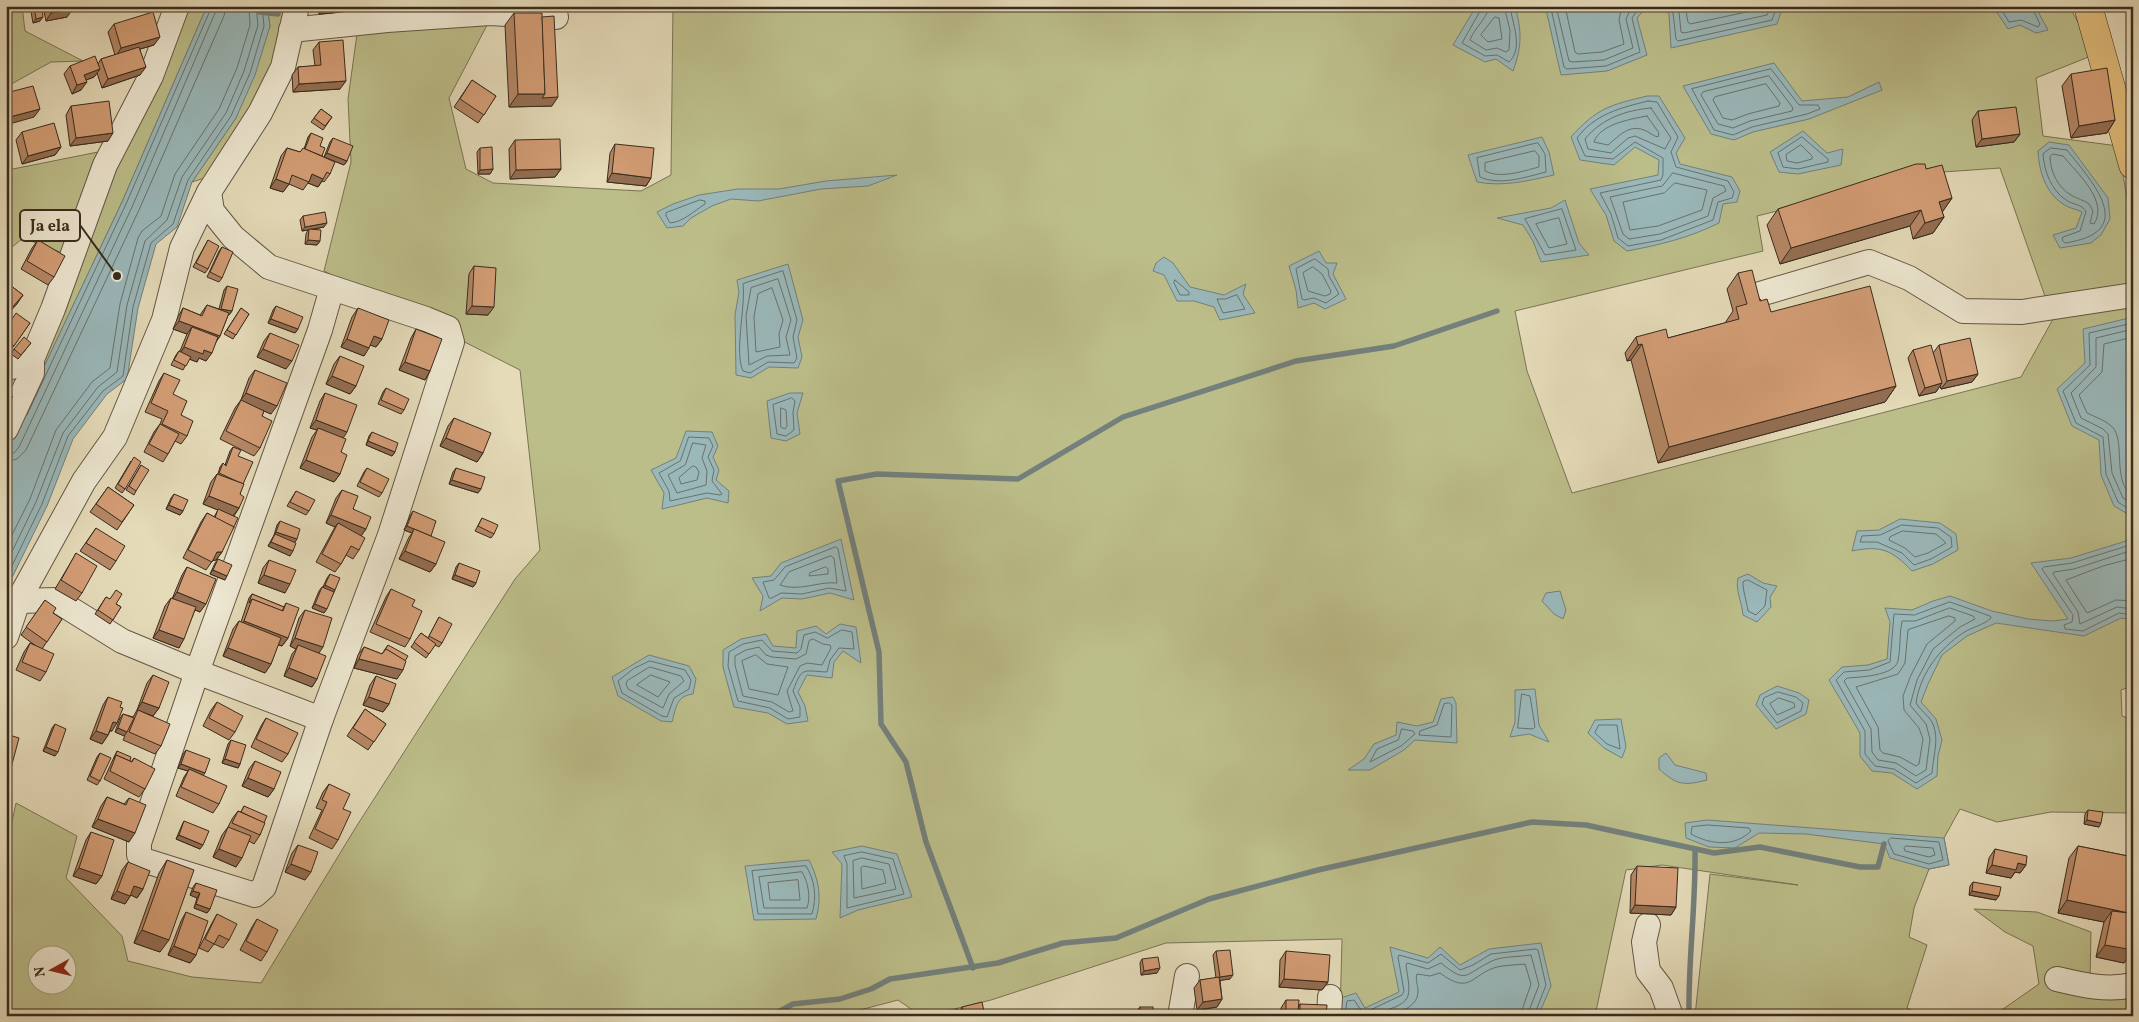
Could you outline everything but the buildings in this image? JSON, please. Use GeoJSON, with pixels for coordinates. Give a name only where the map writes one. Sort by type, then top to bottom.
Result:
{"type":"FeatureCollection","features":[{"type":"Feature","properties":{"kind":"main road"},"geometry":{"type":"LineString","coordinates":[[2088,6],[2133,165]]}},
{"type":"Feature","properties":{"kind":"street"},"geometry":{"type":"LineString","coordinates":[[6,429],[32,374],[32,359],[53,308],[105,165],[151,76],[178,6]]}},
{"type":"Feature","properties":{"kind":"street"},"geometry":{"type":"LineString","coordinates":[[6,637],[18,601],[84,481],[115,437],[164,320],[182,248],[209,192],[268,98],[284,66],[297,6]]}},
{"type":"Feature","properties":{"kind":"street"},"geometry":{"type":"LineString","coordinates":[[292,30],[387,20],[490,13],[556,17]]}},
{"type":"Feature","properties":{"kind":"street"},"geometry":{"type":"LineString","coordinates":[[209,192],[212,211],[233,236],[269,267],[426,318],[448,328],[452,342],[390,535],[321,718],[264,887],[255,895],[144,860],[139,855],[139,843],[197,672],[317,340],[332,288]]}},
{"type":"Feature","properties":{"kind":"street"},"geometry":{"type":"LineString","coordinates":[[1760,294],[1869,262],[1909,278],[1963,311],[2022,312],[2133,295]]}},
{"type":"Feature","properties":{"kind":"street"},"geometry":{"type":"LineString","coordinates":[[6,369],[32,359]]}},
{"type":"Feature","properties":{"kind":"street"},"geometry":{"type":"LineString","coordinates":[[18,601],[56,600],[122,641],[197,672],[321,718]]}},
{"type":"Feature","properties":{"kind":"street"},"geometry":{"type":"LineString","coordinates":[[1648,924],[1644,942],[1648,971],[1661,988],[1671,1016]]}},
{"type":"Feature","properties":{"kind":"street"},"geometry":{"type":"LineString","coordinates":[[1180,1016],[1186,976]]}},
{"type":"Feature","properties":{"kind":"street"},"geometry":{"type":"LineString","coordinates":[[2057,979],[2092,987],[2120,988],[2133,985]]}},
{"type":"Feature","properties":{"kind":"green space"},"geometry":{"type":"Polygon","coordinates":[[[6,6],[22,6],[25,31],[83,61],[51,62],[6,87],[6,6]]]}},
{"type":"Feature","properties":{"kind":"green space"},"geometry":{"type":"Polygon","coordinates":[[[188,6],[207,6],[122,202],[44,367],[42,354],[116,158],[188,6]]]}},
{"type":"Feature","properties":{"kind":"green space"},"geometry":{"type":"Polygon","coordinates":[[[267,6],[289,6],[273,69],[211,176],[192,182],[236,118],[270,26],[267,6]]]}},
{"type":"Feature","properties":{"kind":"green space"},"geometry":{"type":"Polygon","coordinates":[[[355,6],[497,6],[449,98],[466,169],[493,183],[641,191],[671,175],[673,6],[2069,6],[2079,24],[2091,56],[2036,78],[2043,136],[2118,146],[2133,232],[2133,686],[2121,690],[2122,716],[2133,720],[2133,813],[2051,812],[1997,822],[1960,809],[1944,838],[1949,865],[1929,869],[1914,908],[1909,937],[1927,945],[1907,1008],[1924,1016],[1695,1016],[1710,874],[1798,885],[1662,865],[1626,870],[1595,1016],[1340,1016],[1342,939],[1166,943],[991,1000],[926,1016],[921,1016],[898,1000],[837,1016],[6,1016],[6,851],[16,803],[77,836],[66,878],[122,936],[128,961],[192,977],[261,983],[356,827],[515,579],[540,550],[520,370],[324,271],[351,162],[348,99],[357,34],[355,6]],[[2000,168],[1929,173],[1757,216],[1763,251],[1515,311],[1527,371],[1572,493],[2021,377],[2053,319],[2000,168]]]}},
{"type":"Feature","properties":{"kind":"green space"},"geometry":{"type":"Polygon","coordinates":[[[103,151],[65,254],[23,238],[6,252],[6,157],[13,169],[103,151]]]}},
{"type":"Feature","properties":{"kind":"green space"},"geometry":{"type":"Polygon","coordinates":[[[1974,909],[2037,912],[2091,932],[2090,979],[2133,983],[2133,1016],[1993,1016],[2039,984],[2033,946],[2005,932],[1974,909]]]}},
{"type":"Feature","properties":{"kind":"water"},"geometry":{"type":"Polygon","coordinates":[[[207,6],[267,6],[270,26],[255,75],[236,118],[192,182],[177,227],[156,244],[138,308],[127,379],[107,394],[73,439],[47,506],[6,590],[6,447],[122,202],[207,6]]]}},
{"type":"Feature","properties":{"kind":"water"},"geometry":{"type":"Polygon","coordinates":[[[1480,6],[1515,6],[1520,39],[1513,71],[1496,59],[1485,62],[1453,45],[1472,13],[1480,6]]]}},
{"type":"Feature","properties":{"kind":"water"},"geometry":{"type":"Polygon","coordinates":[[[1543,6],[1647,6],[1637,18],[1647,55],[1607,71],[1561,75],[1547,14],[1543,6]]]}},
{"type":"Feature","properties":{"kind":"water"},"geometry":{"type":"Polygon","coordinates":[[[1660,6],[1783,6],[1777,24],[1671,48],[1669,14],[1660,6]]]}},
{"type":"Feature","properties":{"kind":"water"},"geometry":{"type":"Polygon","coordinates":[[[2000,6],[2035,6],[2048,30],[2036,33],[2020,25],[2008,29],[1996,11],[2000,6]]]}},
{"type":"Feature","properties":{"kind":"water"},"geometry":{"type":"Polygon","coordinates":[[[1774,63],[1802,101],[1848,97],[1879,82],[1882,90],[1809,119],[1753,132],[1734,140],[1711,134],[1683,86],[1774,63]]]}},
{"type":"Feature","properties":{"kind":"water"},"geometry":{"type":"Polygon","coordinates":[[[1647,96],[1659,96],[1685,138],[1676,153],[1680,164],[1732,177],[1740,191],[1737,202],[1723,204],[1719,223],[1674,240],[1627,251],[1614,241],[1606,215],[1590,189],[1658,175],[1659,160],[1635,147],[1614,165],[1580,160],[1571,137],[1580,127],[1605,109],[1647,96]]]}},
{"type":"Feature","properties":{"kind":"water"},"geometry":{"type":"Polygon","coordinates":[[[1803,131],[1827,153],[1843,149],[1841,165],[1798,174],[1779,172],[1770,152],[1803,131]]]}},
{"type":"Feature","properties":{"kind":"water"},"geometry":{"type":"Polygon","coordinates":[[[1542,137],[1549,152],[1554,175],[1506,184],[1477,182],[1468,155],[1542,137]]]}},
{"type":"Feature","properties":{"kind":"water"},"geometry":{"type":"Polygon","coordinates":[[[2049,142],[2069,145],[2108,198],[2110,219],[2101,235],[2091,243],[2060,248],[2053,235],[2076,228],[2082,212],[2067,207],[2047,187],[2040,166],[2038,151],[2049,142]]]}},
{"type":"Feature","properties":{"kind":"water"},"geometry":{"type":"Polygon","coordinates":[[[897,175],[868,186],[821,189],[758,201],[731,199],[712,206],[691,218],[683,226],[667,228],[657,212],[699,195],[738,189],[779,189],[826,181],[897,175]]]}},
{"type":"Feature","properties":{"kind":"water"},"geometry":{"type":"Polygon","coordinates":[[[1565,200],[1579,243],[1589,255],[1541,262],[1533,241],[1523,225],[1497,218],[1551,208],[1565,200]]]}},
{"type":"Feature","properties":{"kind":"water"},"geometry":{"type":"Polygon","coordinates":[[[1319,251],[1326,263],[1337,263],[1333,274],[1346,299],[1325,309],[1314,303],[1298,308],[1296,290],[1289,266],[1319,251]]]}},
{"type":"Feature","properties":{"kind":"water"},"geometry":{"type":"Polygon","coordinates":[[[1164,257],[1173,263],[1190,287],[1224,295],[1246,284],[1243,294],[1255,313],[1220,320],[1214,307],[1194,301],[1177,301],[1164,275],[1153,271],[1156,263],[1164,257]]]}},
{"type":"Feature","properties":{"kind":"water"},"geometry":{"type":"Polygon","coordinates":[[[788,264],[803,320],[798,337],[802,357],[798,368],[769,367],[751,378],[736,375],[735,315],[739,292],[737,280],[788,264]]]}},
{"type":"Feature","properties":{"kind":"water"},"geometry":{"type":"Polygon","coordinates":[[[2133,317],[2133,517],[2114,506],[2101,475],[2099,440],[2072,426],[2057,389],[2085,363],[2083,329],[2133,317]]]}},
{"type":"Feature","properties":{"kind":"water"},"geometry":{"type":"Polygon","coordinates":[[[790,393],[803,393],[797,413],[800,434],[786,441],[771,438],[767,401],[790,393]]]}},
{"type":"Feature","properties":{"kind":"water"},"geometry":{"type":"Polygon","coordinates":[[[686,431],[712,432],[718,446],[713,457],[719,470],[716,480],[729,491],[728,503],[707,498],[662,509],[664,493],[651,470],[676,458],[686,431]]]}},
{"type":"Feature","properties":{"kind":"water"},"geometry":{"type":"Polygon","coordinates":[[[1900,519],[1940,523],[1956,534],[1958,550],[1933,564],[1912,571],[1898,558],[1885,551],[1862,549],[1852,551],[1857,531],[1879,530],[1900,519]]]}},
{"type":"Feature","properties":{"kind":"water"},"geometry":{"type":"Polygon","coordinates":[[[2133,526],[2133,620],[2121,618],[2084,636],[1996,623],[1967,636],[1942,655],[1921,702],[1936,719],[1942,740],[1938,756],[1937,776],[1917,789],[1892,773],[1872,771],[1860,756],[1860,733],[1829,680],[1842,667],[1868,665],[1887,659],[1890,622],[1885,608],[1912,610],[1950,596],[1992,611],[2028,619],[2053,621],[2068,619],[2031,563],[2071,558],[2126,541],[2133,526]]]}},
{"type":"Feature","properties":{"kind":"water"},"geometry":{"type":"Polygon","coordinates":[[[841,539],[854,600],[830,593],[802,599],[782,598],[760,611],[763,596],[752,578],[771,576],[781,563],[841,539]]]}},
{"type":"Feature","properties":{"kind":"water"},"geometry":{"type":"Polygon","coordinates":[[[1748,574],[1763,583],[1777,586],[1770,597],[1771,607],[1757,622],[1743,615],[1738,592],[1738,578],[1748,574]]]}},
{"type":"Feature","properties":{"kind":"water"},"geometry":{"type":"Polygon","coordinates":[[[1560,591],[1566,610],[1563,619],[1554,614],[1542,601],[1546,593],[1560,591]]]}},
{"type":"Feature","properties":{"kind":"water"},"geometry":{"type":"Polygon","coordinates":[[[840,624],[856,627],[861,663],[843,651],[834,662],[832,678],[807,675],[798,692],[805,706],[808,721],[787,724],[768,713],[734,707],[723,667],[723,650],[741,639],[766,634],[773,646],[796,648],[797,631],[816,626],[826,634],[840,624]]]}},
{"type":"Feature","properties":{"kind":"water"},"geometry":{"type":"Polygon","coordinates":[[[649,655],[689,666],[696,679],[693,694],[687,695],[680,700],[672,722],[661,721],[618,696],[612,677],[649,655]]]}},
{"type":"Feature","properties":{"kind":"water"},"geometry":{"type":"Polygon","coordinates":[[[1777,686],[1799,693],[1809,700],[1806,714],[1776,729],[1756,705],[1760,695],[1777,686]]]}},
{"type":"Feature","properties":{"kind":"water"},"geometry":{"type":"Polygon","coordinates":[[[1535,689],[1539,725],[1549,742],[1529,734],[1510,737],[1515,722],[1515,690],[1535,689]]]}},
{"type":"Feature","properties":{"kind":"water"},"geometry":{"type":"Polygon","coordinates":[[[1453,697],[1456,703],[1457,743],[1415,740],[1404,750],[1370,770],[1348,770],[1364,759],[1374,744],[1396,735],[1397,722],[1417,726],[1433,722],[1441,699],[1453,697]]]}},
{"type":"Feature","properties":{"kind":"water"},"geometry":{"type":"Polygon","coordinates":[[[1621,719],[1626,747],[1622,758],[1604,748],[1588,733],[1595,720],[1621,719]]]}},
{"type":"Feature","properties":{"kind":"water"},"geometry":{"type":"Polygon","coordinates":[[[1666,753],[1675,765],[1706,773],[1707,780],[1681,783],[1671,778],[1659,769],[1659,758],[1666,753]]]}},
{"type":"Feature","properties":{"kind":"water"},"geometry":{"type":"Polygon","coordinates":[[[1707,820],[1944,838],[1949,865],[1929,869],[1890,858],[1884,844],[1806,834],[1759,833],[1735,848],[1709,847],[1686,838],[1685,823],[1707,820]]]}},
{"type":"Feature","properties":{"kind":"water"},"geometry":{"type":"Polygon","coordinates":[[[862,846],[897,854],[912,897],[858,910],[840,918],[842,864],[832,852],[862,846]]]}},
{"type":"Feature","properties":{"kind":"water"},"geometry":{"type":"Polygon","coordinates":[[[809,860],[819,889],[816,919],[754,920],[745,866],[809,860]]]}},
{"type":"Feature","properties":{"kind":"water"},"geometry":{"type":"Polygon","coordinates":[[[1541,943],[1551,986],[1538,1016],[1340,1016],[1341,998],[1356,993],[1365,1008],[1399,992],[1390,947],[1428,958],[1440,947],[1460,965],[1489,949],[1541,943]]]}},
{"type":"Feature","properties":{"kind":"waterway"},"geometry":{"type":"LineString","coordinates":[[360,12],[385,6]]}},
{"type":"Feature","properties":{"kind":"waterway"},"geometry":{"type":"LineString","coordinates":[[260,12],[278,14]]}},
{"type":"Feature","properties":{"kind":"waterway"},"geometry":{"type":"LineString","coordinates":[[973,968],[926,842],[906,762],[881,724],[879,652],[838,481],[877,474],[1018,479],[1123,417],[1296,361],[1394,346],[1497,311]]}},
{"type":"Feature","properties":{"kind":"waterway"},"geometry":{"type":"LineString","coordinates":[[771,1016],[793,1004],[840,999],[871,989],[890,979],[998,963],[1063,943],[1116,938],[1209,899],[1318,870],[1532,822],[1586,825],[1714,853],[1760,847],[1860,867],[1878,867],[1884,844]]}},
{"type":"Feature","properties":{"kind":"waterway"},"geometry":{"type":"LineString","coordinates":[[1689,1016],[1695,849]]}},
{"type":"Feature","properties":{"kind":"place","name":"Ja ela"},"geometry":{"type":"Point","coordinates":[117,276]}}]}
